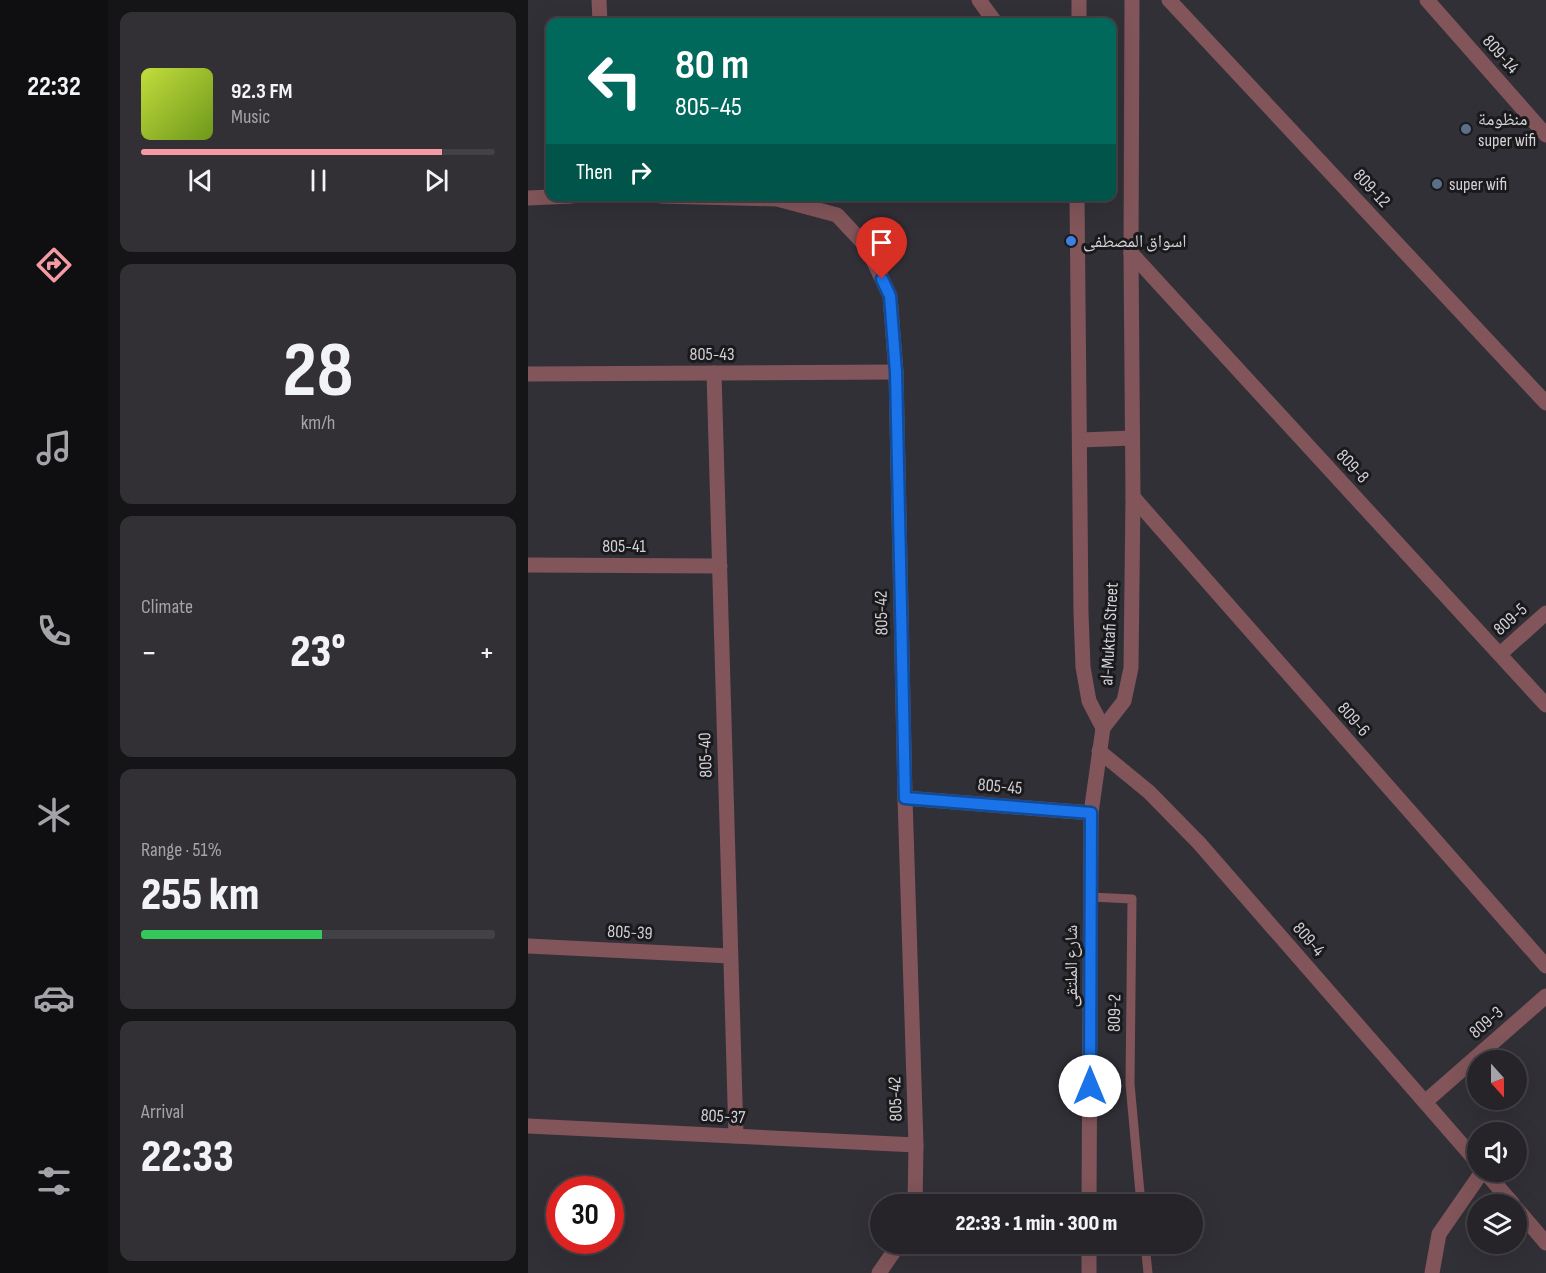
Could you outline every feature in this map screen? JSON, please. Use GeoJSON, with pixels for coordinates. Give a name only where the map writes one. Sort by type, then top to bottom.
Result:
{"type":"FeatureCollection","features":[{"type":"Feature","properties":{"kind":"street"},"geometry":{"type":"LineString","coordinates":[[599,0],[600,18]]}},
{"type":"Feature","properties":{"kind":"street"},"geometry":{"type":"LineString","coordinates":[[979,0],[992,18]]}},
{"type":"Feature","properties":{"kind":"street"},"geometry":{"type":"LineString","coordinates":[[1079,0],[1079,18]]}},
{"type":"Feature","properties":{"kind":"street","name":"al-Muktafi Street"},"geometry":{"type":"LineString","coordinates":[[1077,201],[1083,667],[1089,701],[1102,728],[1124,701],[1131,668],[1132,0]]}},
{"type":"Feature","properties":{"kind":"street","name":"809-12"},"geometry":{"type":"LineString","coordinates":[[1169,0],[1546,403]]}},
{"type":"Feature","properties":{"kind":"street","name":"809-14"},"geometry":{"type":"LineString","coordinates":[[1427,0],[1546,135]]}},
{"type":"Feature","properties":{"kind":"street"},"geometry":{"type":"LineString","coordinates":[[528,198],[546,197]]}},
{"type":"Feature","properties":{"kind":"street","name":"805-42"},"geometry":{"type":"LineString","coordinates":[[781,201],[837,215],[867,247],[890,296],[896,372],[905,798],[916,1145],[915,1194]]}},
{"type":"Feature","properties":{"kind":"street","name":"809-8"},"geometry":{"type":"LineString","coordinates":[[1131,253],[1546,705]]}},
{"type":"Feature","properties":{"kind":"street","name":"805-43"},"geometry":{"type":"LineString","coordinates":[[528,374],[896,372]]}},
{"type":"Feature","properties":{"kind":"street","name":"805-40"},"geometry":{"type":"LineString","coordinates":[[714,373],[735,1136]]}},
{"type":"Feature","properties":{"kind":"street"},"geometry":{"type":"LineString","coordinates":[[1081,440],[1132,438]]}},
{"type":"Feature","properties":{"kind":"street","name":"809-6"},"geometry":{"type":"LineString","coordinates":[[1133,497],[1546,966]]}},
{"type":"Feature","properties":{"kind":"street","name":"805-41"},"geometry":{"type":"LineString","coordinates":[[528,565],[720,566]]}},
{"type":"Feature","properties":{"kind":"street","name":"809-5"},"geometry":{"type":"LineString","coordinates":[[1500,654],[1546,614]]}},
{"type":"Feature","properties":{"kind":"street","name":"شارع الملتقى"},"geometry":{"type":"LineString","coordinates":[[1089,1194],[1091,813],[1102,728]]}},
{"type":"Feature","properties":{"kind":"street","name":"809-4"},"geometry":{"type":"LineString","coordinates":[[1100,751],[1149,792],[1199,843],[1467,1150]]}},
{"type":"Feature","properties":{"kind":"street","name":"805-45"},"geometry":{"type":"LineString","coordinates":[[905,798],[1091,813]]}},
{"type":"Feature","properties":{"kind":"street","name":"805-39"},"geometry":{"type":"LineString","coordinates":[[528,946],[730,956]]}},
{"type":"Feature","properties":{"kind":"street","name":"809-3"},"geometry":{"type":"LineString","coordinates":[[1425,1102],[1546,996]]}},
{"type":"Feature","properties":{"kind":"street","name":"805-37"},"geometry":{"type":"LineString","coordinates":[[528,1126],[916,1145]]}},
{"type":"Feature","properties":{"kind":"street"},"geometry":{"type":"LineString","coordinates":[[1432,1273],[1439,1234],[1476,1182]]}},
{"type":"Feature","properties":{"kind":"street"},"geometry":{"type":"LineString","coordinates":[[1492,1182],[1504,1194]]}},
{"type":"Feature","properties":{"kind":"street"},"geometry":{"type":"LineString","coordinates":[[1527,1221],[1546,1243]]}},
{"type":"Feature","properties":{"kind":"street"},"geometry":{"type":"LineString","coordinates":[[879,1273],[892,1254]]}},
{"type":"Feature","properties":{"kind":"street"},"geometry":{"type":"LineString","coordinates":[[1089,1254],[1089,1273]]}},
{"type":"Feature","properties":{"kind":"lane","name":"809-2"},"geometry":{"type":"LineString","coordinates":[[1091,897],[1132,899],[1130,1084],[1140,1194]]}},
{"type":"Feature","properties":{"kind":"lane"},"geometry":{"type":"LineString","coordinates":[[1146,1254],[1148,1273]]}},
{"type":"Feature","properties":{"kind":"place","name":"منظومة super wifi"},"geometry":{"type":"Point","coordinates":[1466,129]}},
{"type":"Feature","properties":{"kind":"place","name":"super wifi"},"geometry":{"type":"Point","coordinates":[1437,184]}},
{"type":"Feature","properties":{"kind":"place","name":"اسواق المصطفى"},"geometry":{"type":"Point","coordinates":[1071,241]}},
{"type":"Feature","properties":{"kind":"route"},"geometry":{"type":"LineString","coordinates":[[882,279],[890,296],[896,372],[905,798],[1091,813],[1090,1086]]}}]}
